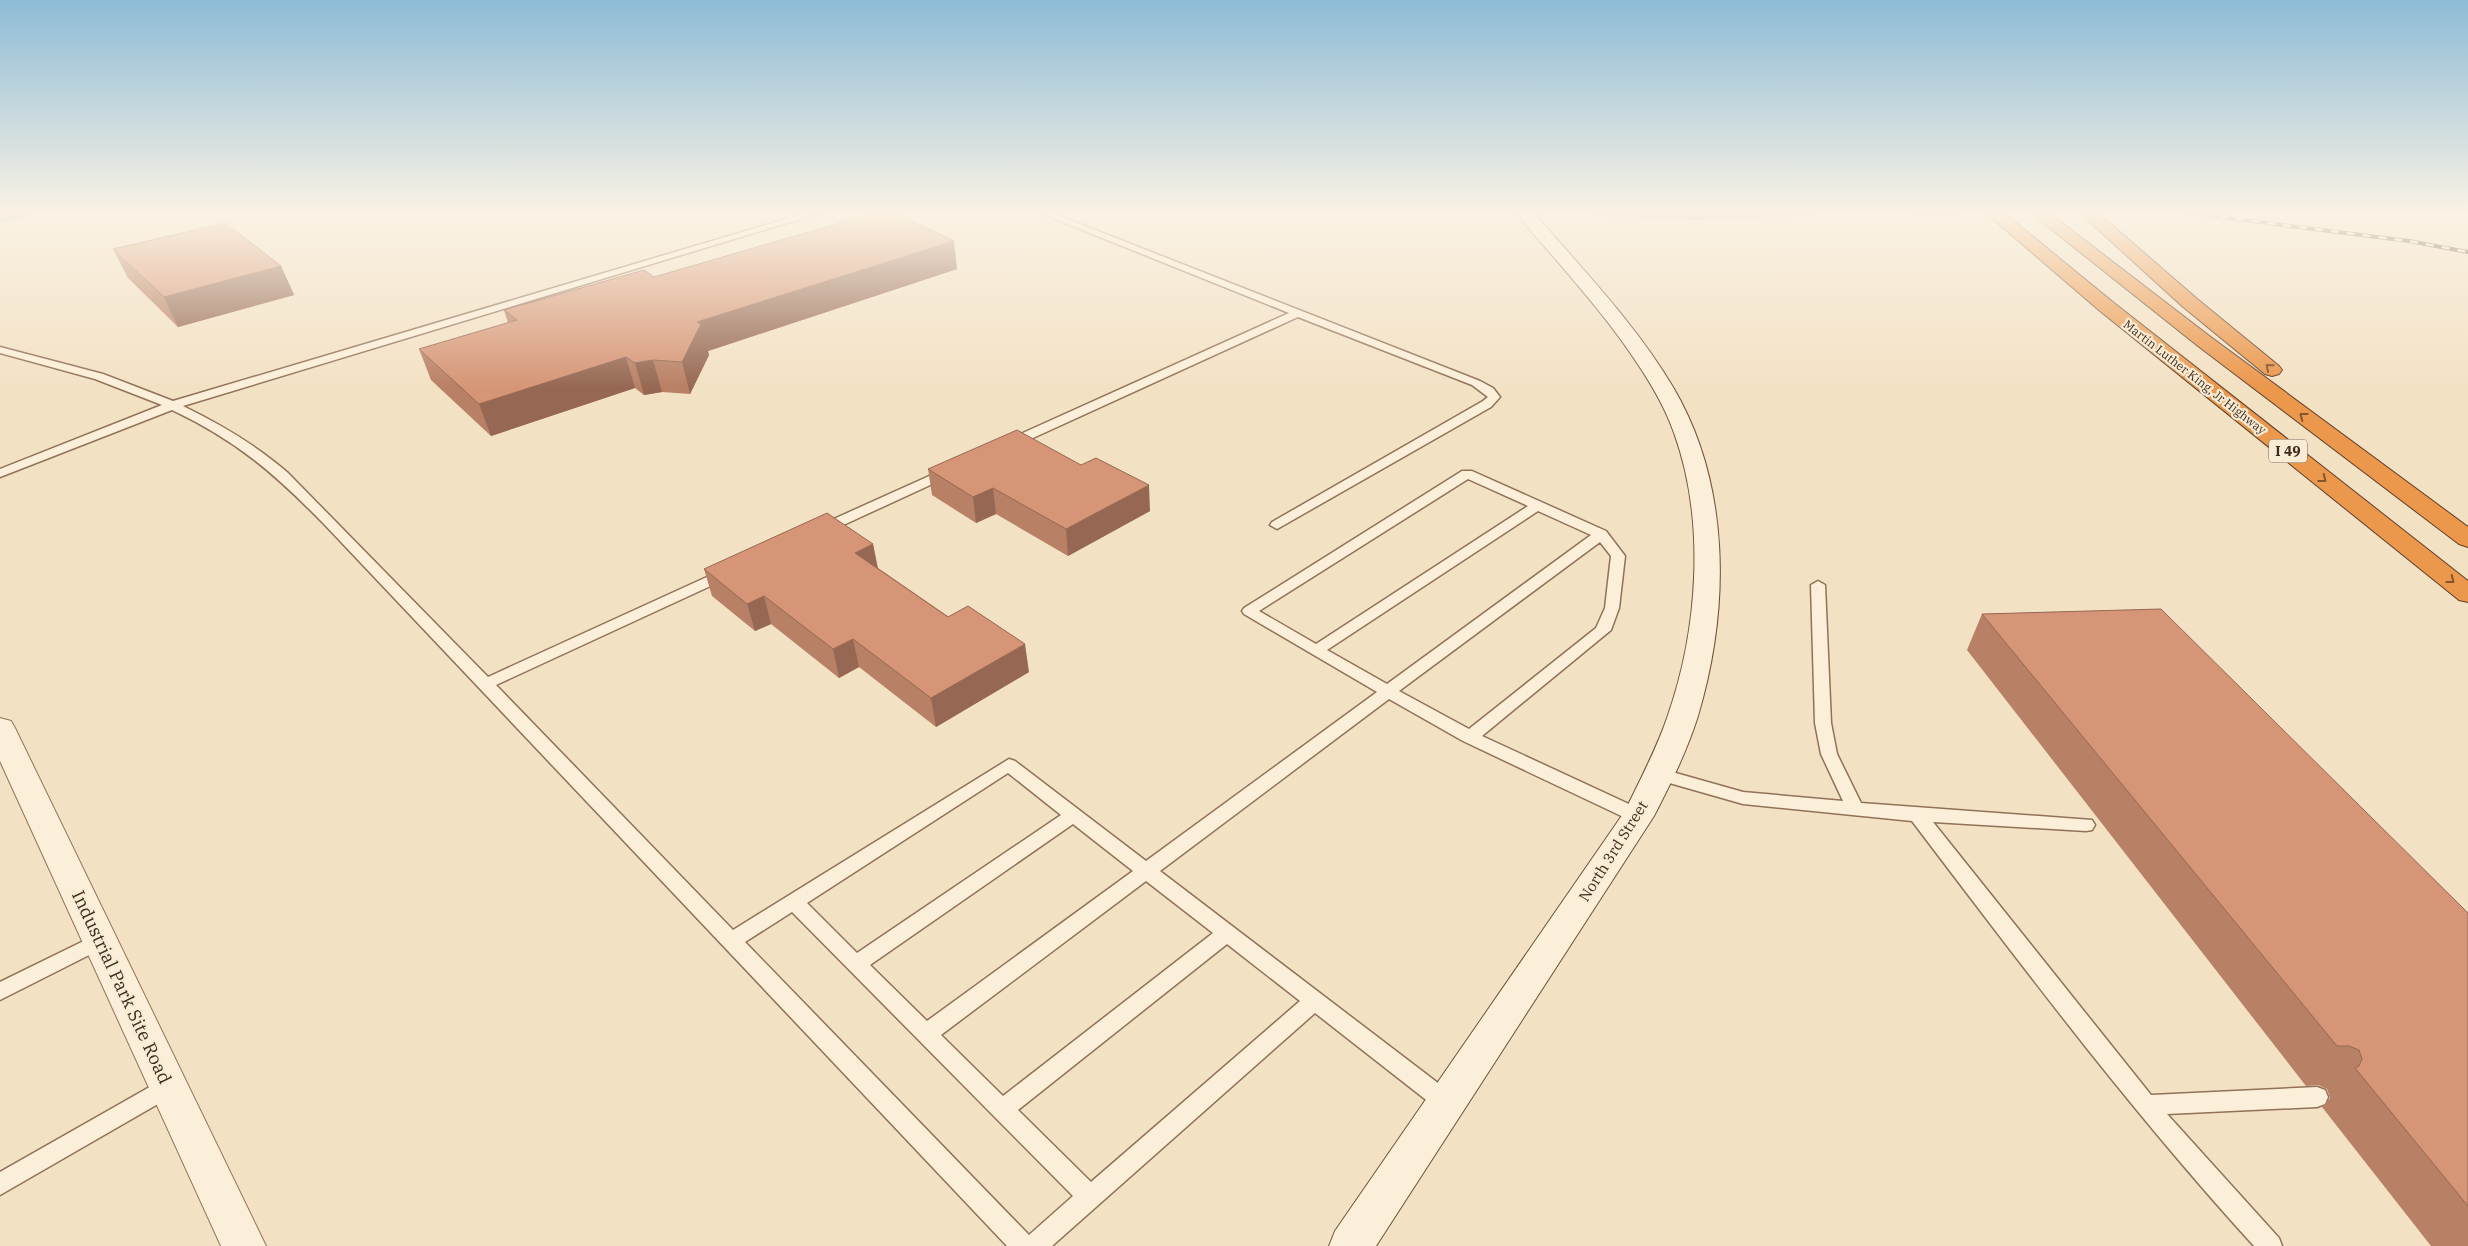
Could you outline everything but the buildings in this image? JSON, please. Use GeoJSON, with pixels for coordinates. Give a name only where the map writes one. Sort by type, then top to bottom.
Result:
{"type":"FeatureCollection","features":[{"type":"Feature","properties":{"kind":"highway","name":"Martin Luther King, Jr Highway"},"geometry":{"type":"LineString","coordinates":[[2064,271],[2468,594]]}},
{"type":"Feature","properties":{"kind":"highway","name":"I 49"},"geometry":{"type":"LineString","coordinates":[[2114,271],[2468,539]]}},
{"type":"Feature","properties":{"kind":"highway"},"geometry":{"type":"LineString","coordinates":[[2154,271],[2468,532]]}},
{"type":"Feature","properties":{"kind":"street","name":"North 3rd Street"},"geometry":{"type":"LineString","coordinates":[[1351,1246],[1638,816],[1671,749],[1692,687],[1705,626],[1709,572],[1704,513],[1690,446],[1678,414],[1636,346],[1574,271]]}},
{"type":"Feature","properties":{"kind":"street","name":"Industrial Park Site Road"},"geometry":{"type":"LineString","coordinates":[[0,728],[244,1246]]}},
{"type":"Feature","properties":{"kind":"lane"},"geometry":{"type":"LineString","coordinates":[[0,473],[173,405],[621,271]]}},
{"type":"Feature","properties":{"kind":"lane"},"geometry":{"type":"LineString","coordinates":[[1191,271],[1476,383],[1489,390],[1494,397],[1487,404],[1277,525]]}},
{"type":"Feature","properties":{"kind":"lane"},"geometry":{"type":"LineString","coordinates":[[999,449],[1297,313]]}},
{"type":"Feature","properties":{"kind":"lane"},"geometry":{"type":"LineString","coordinates":[[0,350],[86,372],[173,405],[210,422],[255,452],[282,474],[1023,1246]]}},
{"type":"Feature","properties":{"kind":"lane"},"geometry":{"type":"LineString","coordinates":[[810,535],[963,465]]}},
{"type":"Feature","properties":{"kind":"lane"},"geometry":{"type":"LineString","coordinates":[[1470,737],[1603,630],[1612,608],[1618,556],[1601,534],[1466,474],[1249,611],[1387,692],[1470,737],[1568,786],[1638,816]]}},
{"type":"Feature","properties":{"kind":"lane"},"geometry":{"type":"LineString","coordinates":[[1316,651],[1537,506]]}},
{"type":"Feature","properties":{"kind":"lane"},"geometry":{"type":"LineString","coordinates":[[926,1034],[1601,534]]}},
{"type":"Feature","properties":{"kind":"lane"},"geometry":{"type":"LineString","coordinates":[[485,684],[738,568]]}},
{"type":"Feature","properties":{"kind":"lane"},"geometry":{"type":"LineString","coordinates":[[1818,585],[1823,723],[1828,754],[1855,809]]}},
{"type":"Feature","properties":{"kind":"lane"},"geometry":{"type":"LineString","coordinates":[[731,941],[1009,765],[1447,1104]]}},
{"type":"Feature","properties":{"kind":"lane"},"geometry":{"type":"LineString","coordinates":[[1658,774],[1743,798],[1917,815],[2086,825]]}},
{"type":"Feature","properties":{"kind":"lane"},"geometry":{"type":"LineString","coordinates":[[856,964],[1074,815]]}},
{"type":"Feature","properties":{"kind":"lane"},"geometry":{"type":"LineString","coordinates":[[1917,815],[2093,1042],[2237,1211],[2270,1246]]}},
{"type":"Feature","properties":{"kind":"lane"},"geometry":{"type":"LineString","coordinates":[[793,901],[1090,1197]]}},
{"type":"Feature","properties":{"kind":"lane"},"geometry":{"type":"LineString","coordinates":[[1002,1110],[1227,933]]}},
{"type":"Feature","properties":{"kind":"lane"},"geometry":{"type":"LineString","coordinates":[[0,992],[100,941]]}},
{"type":"Feature","properties":{"kind":"lane"},"geometry":{"type":"LineString","coordinates":[[1034,1246],[1314,1001]]}},
{"type":"Feature","properties":{"kind":"lane"},"geometry":{"type":"LineString","coordinates":[[0,1184],[170,1086]]}},
{"type":"Feature","properties":{"kind":"lane"},"geometry":{"type":"LineString","coordinates":[[2147,1105],[2317,1098]]}}]}
